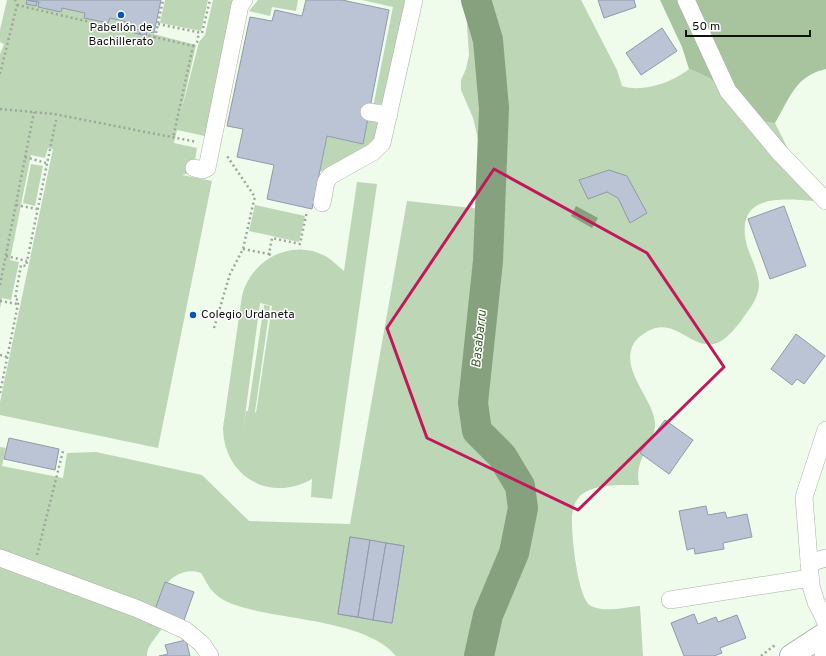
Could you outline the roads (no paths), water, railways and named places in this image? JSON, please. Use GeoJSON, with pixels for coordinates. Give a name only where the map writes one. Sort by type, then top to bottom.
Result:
{"type":"FeatureCollection","features":[{"type":"Feature","properties":{"kind":"main road"},"geometry":{"type":"LineString","coordinates":[[784,650],[826,634]]}},
{"type":"Feature","properties":{"kind":"lane"},"geometry":{"type":"LineString","coordinates":[[194,168],[203,170],[207,168],[240,5],[244,0]]}},
{"type":"Feature","properties":{"kind":"lane"},"geometry":{"type":"LineString","coordinates":[[314,207],[330,176],[379,148],[382,143],[414,0]]}},
{"type":"Feature","properties":{"kind":"lane"},"geometry":{"type":"LineString","coordinates":[[686,0],[728,91],[779,152],[826,201]]}},
{"type":"Feature","properties":{"kind":"lane"},"geometry":{"type":"LineString","coordinates":[[369,112],[389,115]]}},
{"type":"Feature","properties":{"kind":"lane"},"geometry":{"type":"LineString","coordinates":[[826,430],[804,497],[810,571],[816,602],[826,622]]}},
{"type":"Feature","properties":{"kind":"lane"},"geometry":{"type":"LineString","coordinates":[[0,558],[138,609],[186,630],[202,644],[210,656]]}},
{"type":"Feature","properties":{"kind":"lane"},"geometry":{"type":"LineString","coordinates":[[670,600],[810,571],[826,558]]}},
{"type":"Feature","properties":{"kind":"lane"},"geometry":{"type":"LineString","coordinates":[[823,656],[826,652]]}},
{"type":"Feature","properties":{"kind":"waterway","name":"Basabarru"},"geometry":{"type":"LineString","coordinates":[[476,0],[488,40],[494,108],[488,261],[473,403],[477,431],[502,456],[520,486],[523,508],[514,553],[488,615],[479,656]]}},
{"type":"Feature","properties":{"kind":"place","name":"Pabellón de Bachillerato"},"geometry":{"type":"Point","coordinates":[121,15]}},
{"type":"Feature","properties":{"kind":"place","name":"Colegio Urdaneta"},"geometry":{"type":"Point","coordinates":[193,315]}}]}
